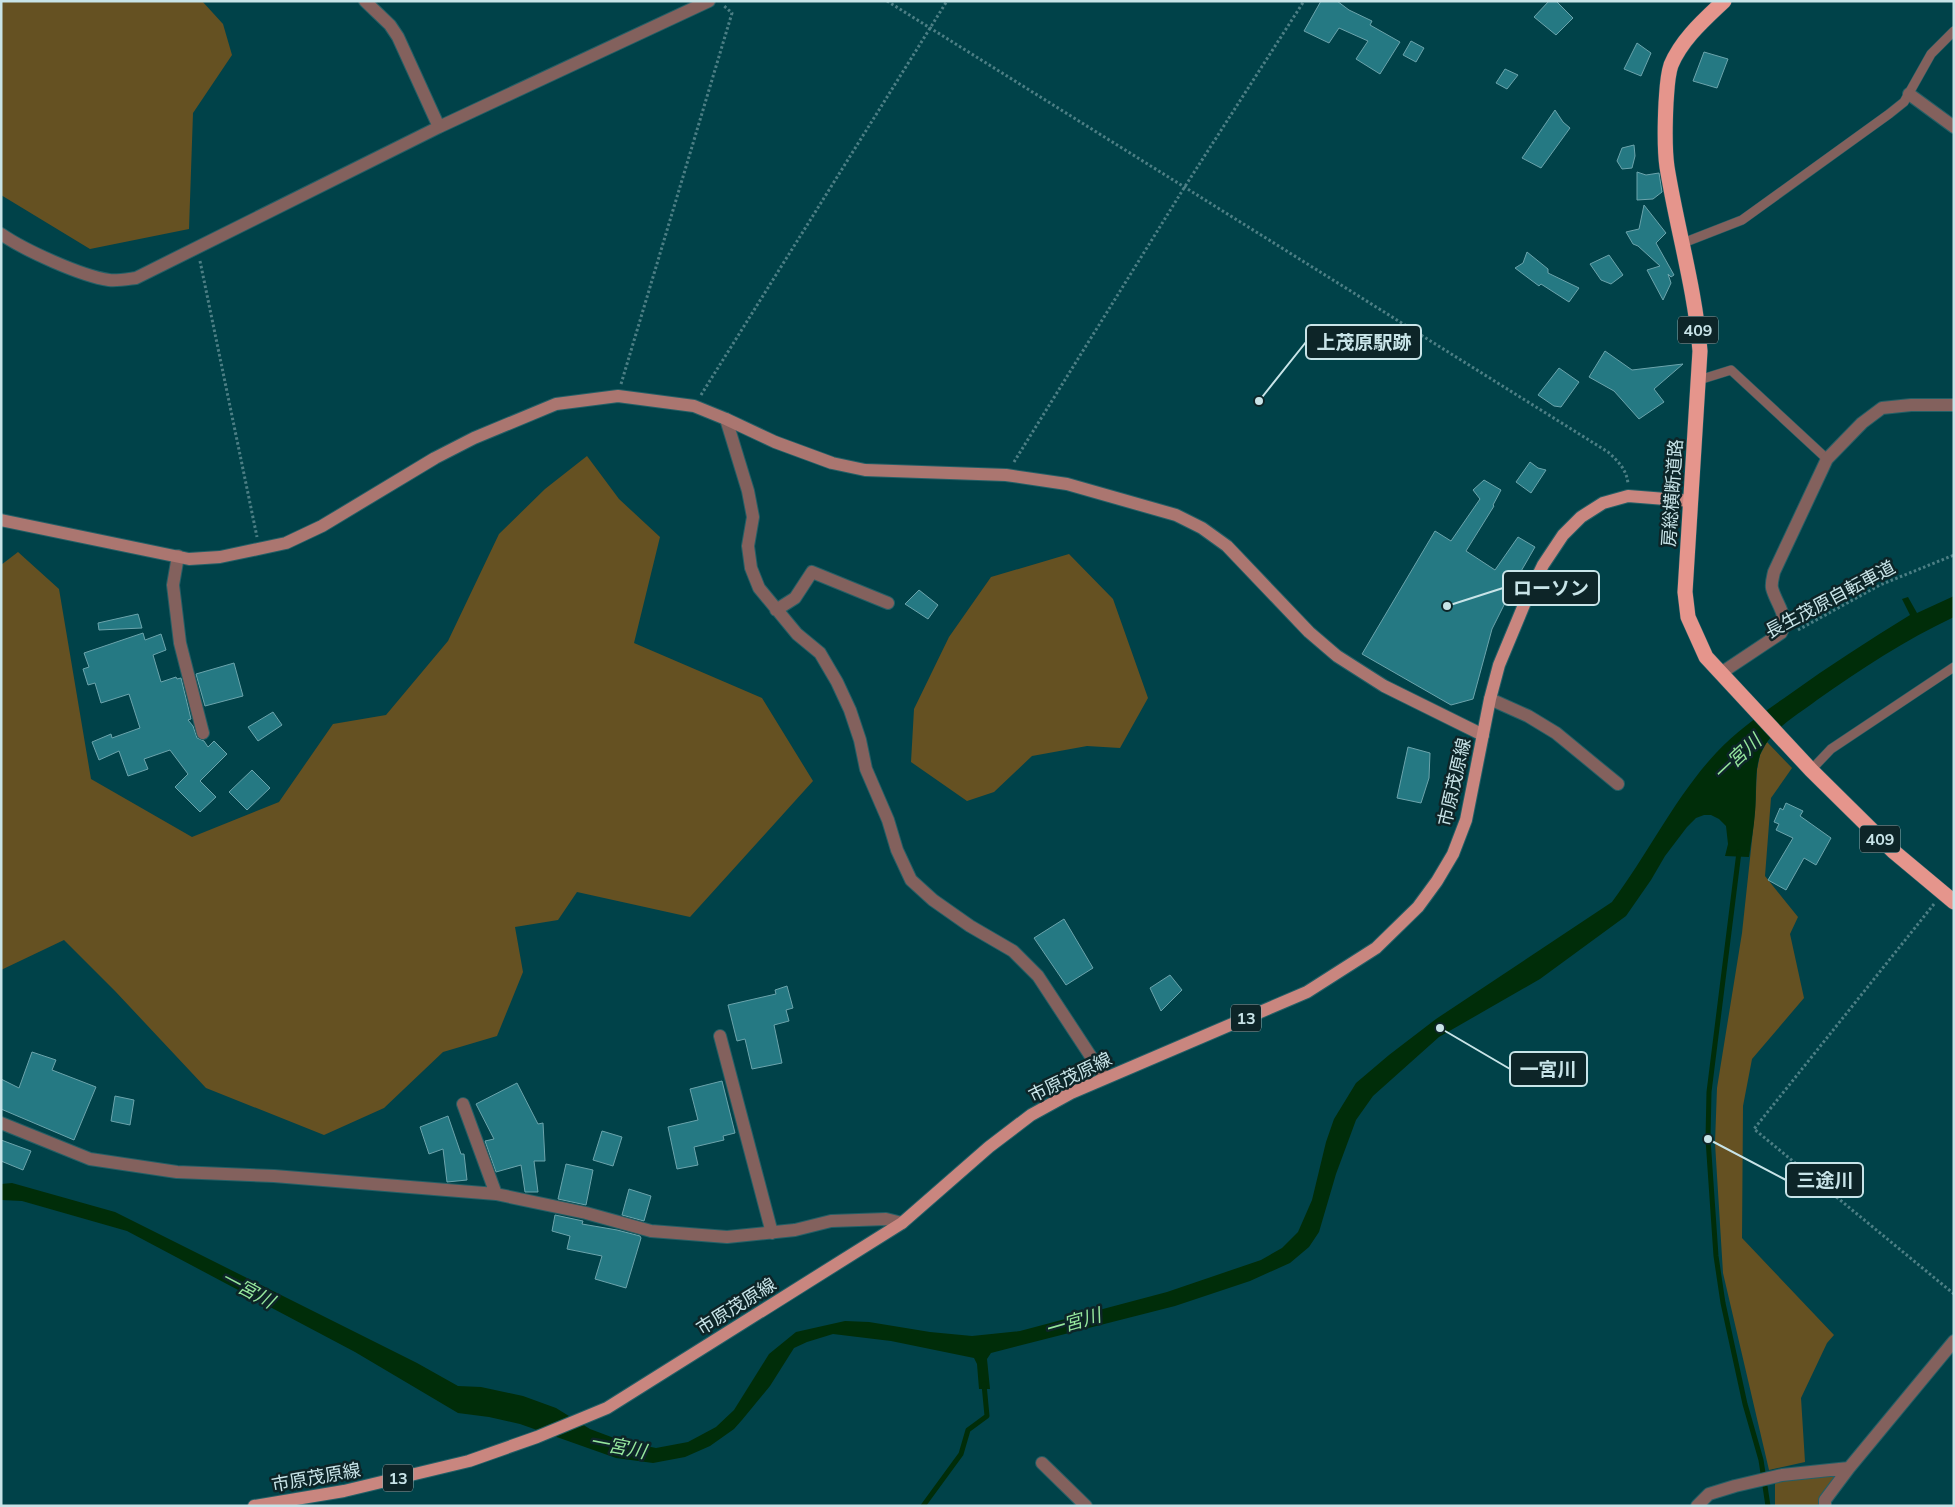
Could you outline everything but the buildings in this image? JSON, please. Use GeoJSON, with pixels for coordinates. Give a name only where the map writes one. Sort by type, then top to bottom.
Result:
{"type":"FeatureCollection","features":[{"type":"Feature","properties":{"kind":"highway","name":"房総横断道路"},"geometry":{"type":"LineString","coordinates":[[1724,1],[1694,30],[1680,49],[1671,67],[1665,127],[1667,166],[1697,315],[1700,351],[1685,592],[1688,617],[1706,657],[1811,770],[1893,851],[1948,898]]}},
{"type":"Feature","properties":{"kind":"main road","name":"市原茂原線"},"geometry":{"type":"LineString","coordinates":[[254,1506],[344,1491],[469,1461],[537,1437],[606,1408],[902,1223],[989,1147],[1031,1115],[1071,1093],[1307,992],[1376,948],[1418,907],[1453,854],[1466,820],[1490,698],[1499,665],[1543,565],[1563,535],[1581,517],[1603,503],[1628,496],[1691,501]]}},
{"type":"Feature","properties":{"kind":"street"},"geometry":{"type":"LineString","coordinates":[[365,1],[390,25],[398,37],[438,127]]}},
{"type":"Feature","properties":{"kind":"street"},"geometry":{"type":"LineString","coordinates":[[1,234],[14,243],[72,269],[110,280],[136,278],[438,127],[709,1]]}},
{"type":"Feature","properties":{"kind":"street"},"geometry":{"type":"LineString","coordinates":[[1909,94],[1954,127]]}},
{"type":"Feature","properties":{"kind":"street"},"geometry":{"type":"LineString","coordinates":[[1,520],[189,559],[220,557],[286,543],[322,526],[435,458],[474,438],[556,404],[618,396],[694,406],[774,442],[832,463],[865,470],[1006,475],[1067,484],[1176,515],[1202,528],[1227,546],[1309,632],[1338,656],[1384,686],[1483,735]]}},
{"type":"Feature","properties":{"kind":"street"},"geometry":{"type":"LineString","coordinates":[[1721,673],[1781,633],[1785,625],[1784,616],[1771,586],[1774,572],[1827,458],[1862,423],[1882,408],[1911,405],[1954,405]]}},
{"type":"Feature","properties":{"kind":"street"},"geometry":{"type":"LineString","coordinates":[[726,419],[740,462],[753,517],[748,546],[751,568],[759,588],[797,634],[820,653],[837,682],[850,710],[860,740],[866,769],[888,820],[897,850],[911,880],[933,900],[970,926],[1012,951],[1038,976],[1105,1078]]}},
{"type":"Feature","properties":{"kind":"street"},"geometry":{"type":"LineString","coordinates":[[178,556],[173,585],[180,644],[203,733]]}},
{"type":"Feature","properties":{"kind":"street"},"geometry":{"type":"LineString","coordinates":[[776,610],[795,598],[812,572],[888,603]]}},
{"type":"Feature","properties":{"kind":"street"},"geometry":{"type":"LineString","coordinates":[[1490,698],[1528,716],[1556,733],[1618,784]]}},
{"type":"Feature","properties":{"kind":"street"},"geometry":{"type":"LineString","coordinates":[[720,1036],[772,1233]]}},
{"type":"Feature","properties":{"kind":"street"},"geometry":{"type":"LineString","coordinates":[[463,1104],[496,1194]]}},
{"type":"Feature","properties":{"kind":"street"},"geometry":{"type":"LineString","coordinates":[[1,1123],[90,1159],[177,1172],[274,1176],[496,1194],[586,1212],[651,1231],[727,1237],[795,1230],[831,1222],[886,1219],[902,1223]]}},
{"type":"Feature","properties":{"kind":"street"},"geometry":{"type":"LineString","coordinates":[[1825,1506],[1825,1500],[1849,1468],[1954,1341]]}},
{"type":"Feature","properties":{"kind":"street"},"geometry":{"type":"LineString","coordinates":[[1042,1464],[1086,1506]]}},
{"type":"Feature","properties":{"kind":"street"},"geometry":{"type":"LineString","coordinates":[[1697,1506],[1709,1494],[1735,1486],[1782,1476],[1849,1468]]}},
{"type":"Feature","properties":{"kind":"lane"},"geometry":{"type":"LineString","coordinates":[[1683,244],[1742,220],[1875,126],[1904,102],[1931,54],[1954,31]]}},
{"type":"Feature","properties":{"kind":"lane"},"geometry":{"type":"LineString","coordinates":[[1698,380],[1731,370],[1827,458]]}},
{"type":"Feature","properties":{"kind":"lane"},"geometry":{"type":"LineString","coordinates":[[1811,770],[1830,749],[1954,667]]}},
{"type":"Feature","properties":{"kind":"path"},"geometry":{"type":"LineString","coordinates":[[618,396],[732,14],[718,1]]}},
{"type":"Feature","properties":{"kind":"path"},"geometry":{"type":"LineString","coordinates":[[887,1],[1608,452],[1620,464],[1628,477],[1628,496]]}},
{"type":"Feature","properties":{"kind":"path"},"geometry":{"type":"LineString","coordinates":[[694,406],[947,1]]}},
{"type":"Feature","properties":{"kind":"path"},"geometry":{"type":"LineString","coordinates":[[1006,475],[1184,188],[1304,1]]}},
{"type":"Feature","properties":{"kind":"path"},"geometry":{"type":"LineString","coordinates":[[197,248],[259,550]]}},
{"type":"Feature","properties":{"kind":"path","name":"長生茂原自転車道"},"geometry":{"type":"LineString","coordinates":[[1796,631],[1880,585],[1954,555]]}},
{"type":"Feature","properties":{"kind":"path"},"geometry":{"type":"LineString","coordinates":[[1948,898],[1754,1129],[1954,1294]]}},
{"type":"Feature","properties":{"kind":"shaded area"},"geometry":{"type":"Polygon","coordinates":[[[1,1],[202,1],[223,24],[232,55],[193,113],[189,229],[90,249],[1,195],[1,1]]]}},
{"type":"Feature","properties":{"kind":"shaded area"},"geometry":{"type":"Polygon","coordinates":[[[587,456],[619,499],[660,537],[634,643],[762,698],[813,781],[690,917],[577,892],[558,920],[515,927],[523,972],[497,1036],[443,1052],[384,1108],[324,1135],[206,1088],[64,940],[1,970],[1,565],[18,552],[59,589],[91,779],[192,837],[279,802],[333,724],[386,715],[448,641],[499,534],[545,489],[587,456]]]}},
{"type":"Feature","properties":{"kind":"shaded area"},"geometry":{"type":"Polygon","coordinates":[[[1069,554],[1113,599],[1148,698],[1120,748],[1087,746],[1032,756],[994,792],[967,801],[911,762],[914,709],[949,637],[991,577],[1069,554]]]}},
{"type":"Feature","properties":{"kind":"shaded area"},"geometry":{"type":"Polygon","coordinates":[[[1767,742],[1792,768],[1771,798],[1765,876],[1798,917],[1790,934],[1804,998],[1752,1059],[1743,1106],[1742,1238],[1834,1335],[1827,1343],[1801,1398],[1805,1462],[1769,1470],[1723,1273],[1715,1143],[1717,1088],[1742,933],[1755,812],[1757,770],[1760,755],[1767,742]]]}},
{"type":"Feature","properties":{"kind":"shaded area"},"geometry":{"type":"Polygon","coordinates":[[[1840,1475],[1822,1506],[1775,1506],[1775,1483],[1791,1478],[1840,1475]]]}},
{"type":"Feature","properties":{"kind":"water","name":"一宮川"},"geometry":{"type":"Polygon","coordinates":[[[1954,596],[1954,617],[1918,635],[1867,666],[1793,718],[1770,738],[1764,746],[1758,762],[1755,818],[1749,857],[1725,856],[1728,844],[1726,826],[1719,819],[1711,815],[1696,818],[1665,856],[1626,916],[1540,979],[1439,1037],[1373,1096],[1356,1120],[1336,1174],[1319,1232],[1309,1247],[1290,1263],[1250,1281],[1175,1306],[991,1353],[987,1359],[990,1389],[979,1389],[977,1364],[974,1358],[891,1341],[833,1334],[794,1348],[770,1386],[742,1420],[734,1429],[710,1446],[685,1457],[653,1463],[616,1458],[520,1424],[458,1413],[355,1352],[127,1231],[22,1201],[1,1200],[1,1184],[12,1183],[115,1212],[417,1363],[458,1386],[481,1387],[523,1396],[556,1408],[590,1429],[622,1441],[656,1448],[688,1442],[716,1427],[734,1410],[769,1354],[796,1332],[845,1321],[869,1322],[930,1332],[972,1336],[1020,1331],[1167,1292],[1261,1260],[1282,1248],[1298,1232],[1312,1200],[1326,1142],[1334,1119],[1356,1083],[1436,1019],[1612,902],[1701,770],[1742,729],[1834,663],[1910,615],[1902,599],[1908,597],[1917,613],[1954,596]]]}},
{"type":"Feature","properties":{"kind":"waterway"},"geometry":{"type":"LineString","coordinates":[[1739,852],[1709,1092],[1708,1139],[1716,1256],[1723,1303],[1745,1404],[1761,1460],[1768,1506]]}},
{"type":"Feature","properties":{"kind":"waterway"},"geometry":{"type":"LineString","coordinates":[[923,1506],[961,1454],[968,1430],[987,1416],[984,1384]]}},
{"type":"Feature","properties":{"kind":"place","name":"上茂原駅跡"},"geometry":{"type":"Point","coordinates":[1259,401]}},
{"type":"Feature","properties":{"kind":"place","name":"ローソン"},"geometry":{"type":"Point","coordinates":[1447,606]}},
{"type":"Feature","properties":{"kind":"place","name":"一宮川"},"geometry":{"type":"Point","coordinates":[1440,1028]}},
{"type":"Feature","properties":{"kind":"place","name":"三途川"},"geometry":{"type":"Point","coordinates":[1708,1139]}}]}
